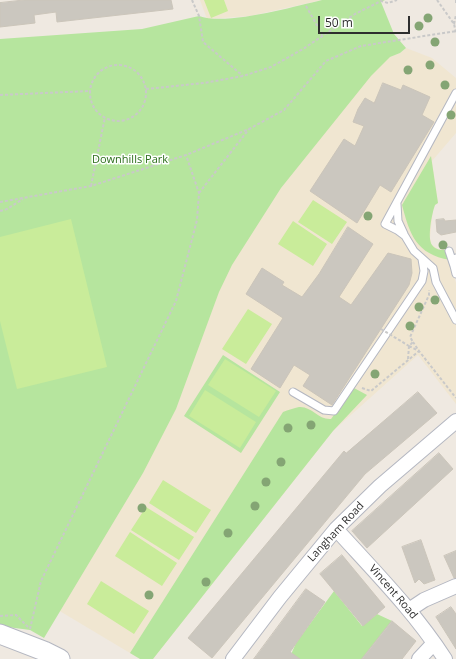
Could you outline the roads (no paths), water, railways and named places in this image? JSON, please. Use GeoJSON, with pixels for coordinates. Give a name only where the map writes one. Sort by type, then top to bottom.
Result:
{"type":"FeatureCollection","features":[{"type":"Feature","properties":{"kind":"main road"},"geometry":{"type":"LineString","coordinates":[[0,634],[52,655]]}},
{"type":"Feature","properties":{"kind":"street","name":"Langham Road"},"geometry":{"type":"LineString","coordinates":[[234,659],[285,591],[336,530],[380,486],[456,421]]}},
{"type":"Feature","properties":{"kind":"street","name":"Vincent Road"},"geometry":{"type":"LineString","coordinates":[[336,530],[376,572],[409,610],[445,659]]}},
{"type":"Feature","properties":{"kind":"street"},"geometry":{"type":"LineString","coordinates":[[409,610],[424,600],[456,586]]}},
{"type":"Feature","properties":{"kind":"street"},"geometry":{"type":"LineString","coordinates":[[419,659],[434,643]]}},
{"type":"Feature","properties":{"kind":"lane"},"geometry":{"type":"LineString","coordinates":[[405,236],[398,230],[385,224],[398,203],[456,93]]}},
{"type":"Feature","properties":{"kind":"lane"},"geometry":{"type":"LineString","coordinates":[[293,392],[329,412],[334,411],[429,280],[433,268],[422,260],[405,236],[398,221],[398,203]]}},
{"type":"Feature","properties":{"kind":"lane"},"geometry":{"type":"LineString","coordinates":[[449,250],[456,274]]}},
{"type":"Feature","properties":{"kind":"lane"},"geometry":{"type":"LineString","coordinates":[[454,266],[456,258]]}},
{"type":"Feature","properties":{"kind":"lane"},"geometry":{"type":"LineString","coordinates":[[422,260],[424,271],[429,280],[456,320]]}},
{"type":"Feature","properties":{"kind":"park label","name":"Downhills Park"},"geometry":{"type":"Point","coordinates":[130,160]}}]}
